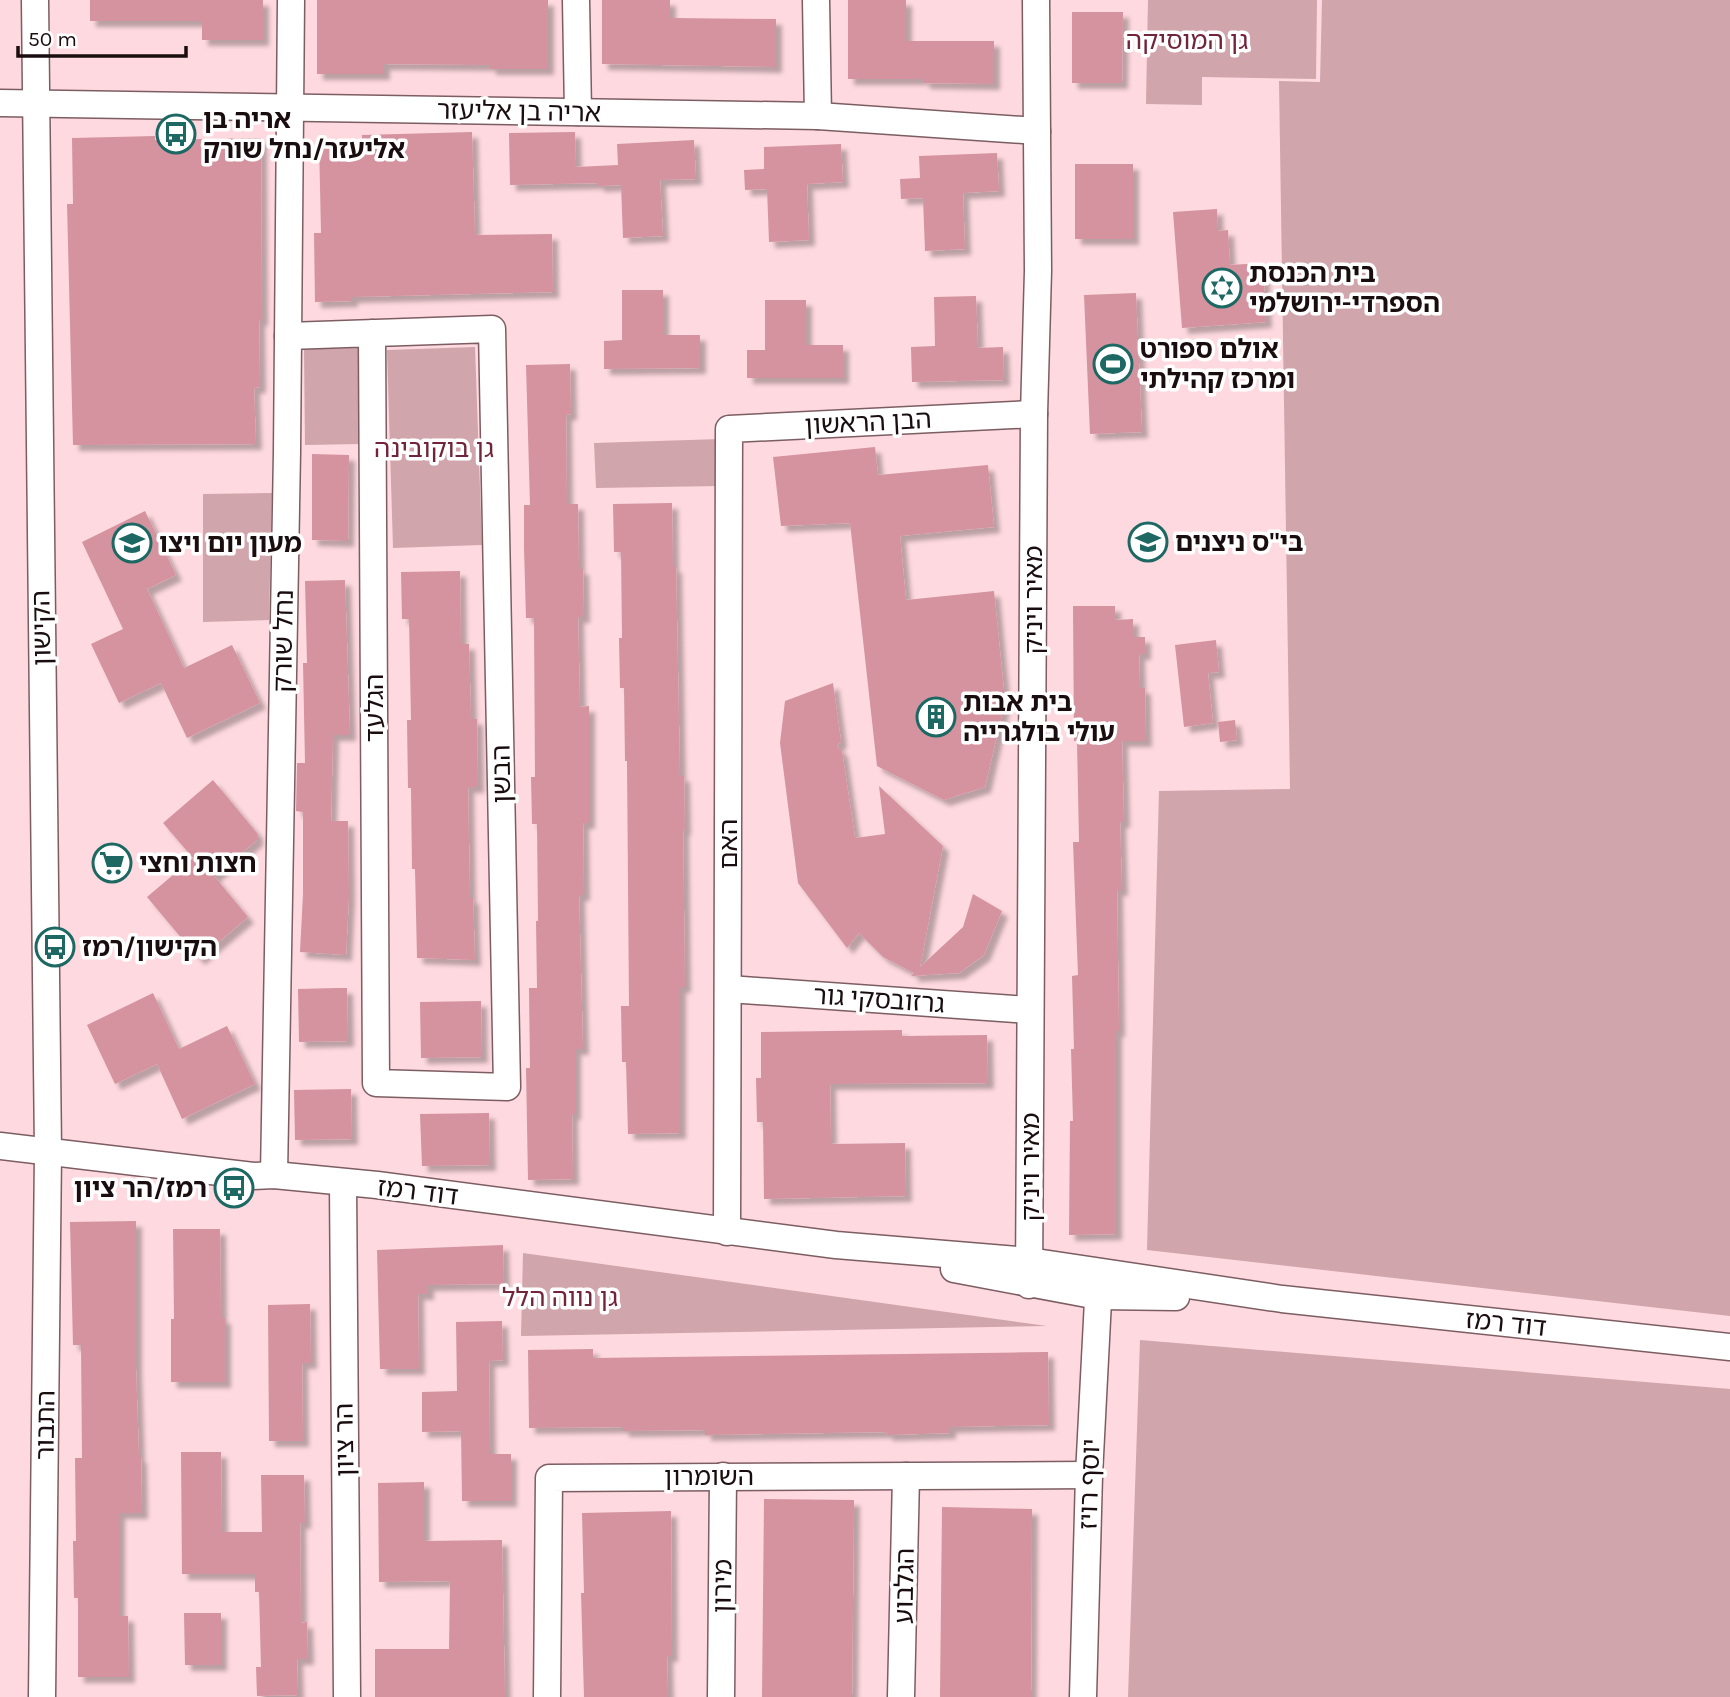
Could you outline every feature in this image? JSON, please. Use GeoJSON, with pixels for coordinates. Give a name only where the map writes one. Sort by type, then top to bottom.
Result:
{"type":"FeatureCollection","features":[{"type":"Feature","properties":{"kind":"street","name":"הקישון"},"geometry":{"type":"LineString","coordinates":[[34,0],[48,1152]]}},
{"type":"Feature","properties":{"kind":"street","name":"נחל שורק"},"geometry":{"type":"LineString","coordinates":[[274,1175],[292,107],[291,0]]}},
{"type":"Feature","properties":{"kind":"street"},"geometry":{"type":"LineString","coordinates":[[576,0],[578,112]]}},
{"type":"Feature","properties":{"kind":"street"},"geometry":{"type":"LineString","coordinates":[[816,0],[818,116]]}},
{"type":"Feature","properties":{"kind":"street","name":"מאיר ויניק"},"geometry":{"type":"LineString","coordinates":[[1029,1273],[1034,414],[1038,271],[1036,0]]}},
{"type":"Feature","properties":{"kind":"street","name":"אריה בן אליעזר"},"geometry":{"type":"LineString","coordinates":[[0,103],[818,116],[1037,131]]}},
{"type":"Feature","properties":{"kind":"street","name":"הבשן"},"geometry":{"type":"LineString","coordinates":[[372,333],[492,329],[507,1087],[376,1083]]}},
{"type":"Feature","properties":{"kind":"street"},"geometry":{"type":"LineString","coordinates":[[288,336],[372,333]]}},
{"type":"Feature","properties":{"kind":"street","name":"הגלעד"},"geometry":{"type":"LineString","coordinates":[[372,333],[376,1083]]}},
{"type":"Feature","properties":{"kind":"street","name":"הבן הראשון"},"geometry":{"type":"LineString","coordinates":[[728,469],[729,429],[1034,414]]}},
{"type":"Feature","properties":{"kind":"street","name":"האם"},"geometry":{"type":"LineString","coordinates":[[727,1233],[728,469]]}},
{"type":"Feature","properties":{"kind":"street","name":"גרזובסקי גור"},"geometry":{"type":"LineString","coordinates":[[729,989],[1030,1010]]}},
{"type":"Feature","properties":{"kind":"street","name":"דוד רמז"},"geometry":{"type":"LineString","coordinates":[[0,1146],[253,1176],[274,1175],[343,1184],[377,1185],[727,1233],[836,1245],[1099,1284],[1282,1299],[1730,1347]]}},
{"type":"Feature","properties":{"kind":"street","name":"התבור"},"geometry":{"type":"LineString","coordinates":[[42,1697],[48,1152]]}},
{"type":"Feature","properties":{"kind":"street","name":"הר ציון"},"geometry":{"type":"LineString","coordinates":[[343,1184],[346,1697]]}},
{"type":"Feature","properties":{"kind":"street","name":"יוסף רויז"},"geometry":{"type":"LineString","coordinates":[[1083,1697],[1089,1475],[1099,1284]]}},
{"type":"Feature","properties":{"kind":"street","name":"השומרון"},"geometry":{"type":"LineString","coordinates":[[547,1697],[549,1478],[1089,1475]]}},
{"type":"Feature","properties":{"kind":"street","name":"מירון"},"geometry":{"type":"LineString","coordinates":[[721,1697],[723,1476]]}},
{"type":"Feature","properties":{"kind":"street","name":"הגלבוע"},"geometry":{"type":"LineString","coordinates":[[901,1697],[906,1476]]}},
{"type":"Feature","properties":{"kind":"green space","name":"גן המוסיקה"},"geometry":{"type":"Polygon","coordinates":[[[1148,0],[1317,0],[1316,79],[1202,77],[1202,105],[1146,104],[1148,0]]]}},
{"type":"Feature","properties":{"kind":"green space"},"geometry":{"type":"Polygon","coordinates":[[[1322,0],[1730,0],[1730,1316],[1147,1250],[1159,791],[1290,789],[1279,81],[1320,82],[1322,0]]]}},
{"type":"Feature","properties":{"kind":"green space","name":"גן בוקובינה"},"geometry":{"type":"Polygon","coordinates":[[[475,347],[482,545],[393,548],[387,350],[475,347]]]}},
{"type":"Feature","properties":{"kind":"green space"},"geometry":{"type":"Polygon","coordinates":[[[359,348],[360,444],[305,445],[304,349],[359,348]]]}},
{"type":"Feature","properties":{"kind":"green space"},"geometry":{"type":"Polygon","coordinates":[[[721,439],[719,486],[596,488],[594,443],[721,439]]]}},
{"type":"Feature","properties":{"kind":"green space"},"geometry":{"type":"Polygon","coordinates":[[[272,493],[269,620],[203,622],[203,494],[272,493]]]}},
{"type":"Feature","properties":{"kind":"green space","name":"גן נווה הלל"},"geometry":{"type":"Polygon","coordinates":[[[523,1253],[1047,1326],[521,1336],[523,1253]]]}},
{"type":"Feature","properties":{"kind":"green space"},"geometry":{"type":"Polygon","coordinates":[[[1140,1340],[1730,1389],[1730,1697],[1128,1697],[1140,1340]]]}},
{"type":"Feature","properties":{"kind":"building"},"geometry":{"type":"Polygon","coordinates":[[[90,0],[263,0],[263,40],[202,40],[202,21],[90,21],[90,0]]]}},
{"type":"Feature","properties":{"kind":"building"},"geometry":{"type":"Polygon","coordinates":[[[317,0],[548,0],[548,69],[490,69],[490,65],[384,64],[384,74],[317,74],[317,0]]]}},
{"type":"Feature","properties":{"kind":"building"},"geometry":{"type":"Polygon","coordinates":[[[602,0],[670,0],[670,18],[776,19],[776,67],[602,64],[602,0]]]}},
{"type":"Feature","properties":{"kind":"building"},"geometry":{"type":"Polygon","coordinates":[[[848,0],[906,0],[906,41],[994,41],[994,84],[924,83],[924,79],[848,79],[848,0]]]}},
{"type":"Feature","properties":{"kind":"building"},"geometry":{"type":"Polygon","coordinates":[[[1072,12],[1123,12],[1122,83],[1072,83],[1072,12]]]}},
{"type":"Feature","properties":{"kind":"building"},"geometry":{"type":"Polygon","coordinates":[[[472,132],[475,235],[552,234],[553,292],[352,297],[352,301],[315,302],[314,233],[321,233],[319,141],[362,140],[362,135],[472,132]]]}},
{"type":"Feature","properties":{"kind":"building"},"geometry":{"type":"Polygon","coordinates":[[[575,132],[576,167],[618,165],[617,144],[694,140],[696,179],[660,180],[663,236],[623,238],[621,185],[510,185],[509,133],[575,132]]]}},
{"type":"Feature","properties":{"kind":"building"},"geometry":{"type":"Polygon","coordinates":[[[155,136],[155,140],[261,138],[262,320],[259,320],[260,387],[254,388],[256,444],[73,445],[67,204],[73,204],[72,138],[155,136]]]}},
{"type":"Feature","properties":{"kind":"building"},"geometry":{"type":"Polygon","coordinates":[[[841,144],[843,182],[807,184],[809,240],[769,242],[767,189],[745,190],[744,170],[764,169],[764,147],[841,144]]]}},
{"type":"Feature","properties":{"kind":"building"},"geometry":{"type":"Polygon","coordinates":[[[997,153],[999,191],[963,193],[965,249],[925,251],[923,198],[901,199],[900,179],[920,178],[919,156],[997,153]]]}},
{"type":"Feature","properties":{"kind":"building"},"geometry":{"type":"Polygon","coordinates":[[[1075,164],[1133,164],[1133,239],[1075,239],[1075,164]]]}},
{"type":"Feature","properties":{"kind":"building"},"geometry":{"type":"Polygon","coordinates":[[[1217,209],[1218,231],[1228,230],[1230,265],[1263,263],[1266,322],[1182,328],[1173,212],[1217,209]]]}},
{"type":"Feature","properties":{"kind":"building"},"geometry":{"type":"Polygon","coordinates":[[[622,290],[663,290],[663,335],[700,335],[700,368],[604,369],[604,341],[622,340],[622,290]]]}},
{"type":"Feature","properties":{"kind":"building","name":"אולם ספורט ומרכז קהילתי"},"geometry":{"type":"Polygon","coordinates":[[[1136,293],[1142,432],[1090,434],[1084,295],[1136,293]]]}},
{"type":"Feature","properties":{"kind":"building"},"geometry":{"type":"Polygon","coordinates":[[[976,296],[978,348],[1003,347],[1004,380],[912,382],[911,347],[935,346],[934,297],[976,296]]]}},
{"type":"Feature","properties":{"kind":"building"},"geometry":{"type":"Polygon","coordinates":[[[765,300],[806,300],[806,345],[843,345],[843,378],[747,378],[747,350],[765,350],[765,300]]]}},
{"type":"Feature","properties":{"kind":"building"},"geometry":{"type":"Polygon","coordinates":[[[570,364],[571,414],[566,415],[567,504],[578,504],[579,569],[583,569],[584,617],[578,617],[580,707],[589,706],[589,823],[583,823],[584,895],[579,895],[583,1049],[575,1049],[573,1179],[528,1180],[526,1068],[530,1068],[529,988],[537,988],[538,921],[537,824],[532,824],[531,777],[535,777],[534,618],[526,618],[524,548],[524,505],[530,505],[526,365],[570,364]]]}},
{"type":"Feature","properties":{"kind":"building"},"geometry":{"type":"Polygon","coordinates":[[[875,447],[878,475],[988,465],[994,527],[900,536],[906,600],[994,591],[1005,701],[985,787],[944,800],[877,766],[850,523],[781,526],[773,457],[875,447]]]}},
{"type":"Feature","properties":{"kind":"building"},"geometry":{"type":"Polygon","coordinates":[[[312,454],[349,455],[348,541],[312,540],[312,454]]]}},
{"type":"Feature","properties":{"kind":"building"},"geometry":{"type":"Polygon","coordinates":[[[672,503],[673,567],[676,567],[680,776],[684,776],[685,829],[685,987],[680,987],[680,1133],[628,1134],[621,1006],[629,1006],[627,761],[624,688],[620,688],[621,552],[614,552],[613,504],[672,503]]]}},
{"type":"Feature","properties":{"kind":"building"},"geometry":{"type":"Polygon","coordinates":[[[145,511],[176,575],[147,589],[184,668],[232,645],[260,703],[187,738],[161,683],[119,703],[91,644],[123,629],[82,542],[145,511]]]}},
{"type":"Feature","properties":{"kind":"building"},"geometry":{"type":"Polygon","coordinates":[[[460,571],[461,644],[469,644],[471,719],[477,719],[478,787],[468,787],[470,898],[473,898],[475,960],[417,958],[411,788],[408,788],[407,720],[411,720],[409,619],[402,619],[401,572],[460,571]]]}},
{"type":"Feature","properties":{"kind":"building"},"geometry":{"type":"Polygon","coordinates":[[[345,580],[350,735],[333,735],[331,821],[348,821],[349,896],[346,955],[300,952],[303,812],[296,811],[297,763],[305,763],[305,581],[345,580]]]}},
{"type":"Feature","properties":{"kind":"building"},"geometry":{"type":"Polygon","coordinates":[[[1073,606],[1115,606],[1115,620],[1133,619],[1133,637],[1145,637],[1145,654],[1139,654],[1140,688],[1145,688],[1146,741],[1122,741],[1122,890],[1117,890],[1119,1031],[1116,1031],[1116,1234],[1069,1235],[1070,1121],[1073,1121],[1071,1049],[1074,1049],[1072,976],[1078,975],[1073,842],[1079,842],[1077,741],[1074,741],[1073,606]]]}},
{"type":"Feature","properties":{"kind":"building"},"geometry":{"type":"Polygon","coordinates":[[[1216,640],[1219,672],[1208,673],[1213,723],[1184,727],[1175,645],[1216,640]]]}},
{"type":"Feature","properties":{"kind":"building"},"geometry":{"type":"Polygon","coordinates":[[[833,683],[841,741],[837,746],[842,751],[855,838],[885,834],[879,786],[943,846],[920,967],[963,927],[973,894],[1002,911],[984,955],[959,973],[911,976],[914,973],[883,957],[859,933],[847,948],[798,883],[780,743],[785,701],[833,683]]]}},
{"type":"Feature","properties":{"kind":"building"},"geometry":{"type":"Polygon","coordinates":[[[1235,720],[1237,740],[1220,742],[1218,722],[1235,720]]]}},
{"type":"Feature","properties":{"kind":"building"},"geometry":{"type":"Polygon","coordinates":[[[213,780],[257,833],[257,840],[214,876],[248,917],[199,959],[147,897],[193,858],[163,823],[213,780]]]}},
{"type":"Feature","properties":{"kind":"building"},"geometry":{"type":"Polygon","coordinates":[[[347,988],[348,1041],[299,1042],[298,989],[347,988]]]}},
{"type":"Feature","properties":{"kind":"building"},"geometry":{"type":"Polygon","coordinates":[[[153,993],[179,1049],[227,1026],[255,1084],[182,1119],[157,1064],[115,1084],[87,1025],[153,993]]]}},
{"type":"Feature","properties":{"kind":"building"},"geometry":{"type":"Polygon","coordinates":[[[481,1001],[482,1057],[421,1058],[420,1002],[481,1001]]]}},
{"type":"Feature","properties":{"kind":"building"},"geometry":{"type":"Polygon","coordinates":[[[902,1030],[902,1036],[987,1035],[988,1083],[830,1084],[831,1144],[905,1143],[906,1196],[764,1199],[763,1122],[757,1122],[756,1078],[761,1078],[761,1032],[902,1030]]]}},
{"type":"Feature","properties":{"kind":"building"},"geometry":{"type":"Polygon","coordinates":[[[351,1089],[352,1139],[295,1140],[294,1090],[351,1089]]]}},
{"type":"Feature","properties":{"kind":"building"},"geometry":{"type":"Polygon","coordinates":[[[489,1113],[490,1165],[422,1166],[420,1114],[489,1113]]]}},
{"type":"Feature","properties":{"kind":"building"},"geometry":{"type":"Polygon","coordinates":[[[136,1221],[136,1369],[142,1513],[119,1513],[119,1616],[128,1616],[129,1677],[78,1677],[78,1598],[74,1598],[73,1541],[76,1541],[75,1458],[82,1458],[81,1345],[73,1345],[70,1222],[136,1221]]]}},
{"type":"Feature","properties":{"kind":"building"},"geometry":{"type":"Polygon","coordinates":[[[173,1229],[220,1229],[225,1382],[171,1382],[171,1319],[174,1319],[173,1229]]]}},
{"type":"Feature","properties":{"kind":"building"},"geometry":{"type":"Polygon","coordinates":[[[503,1245],[504,1284],[428,1285],[428,1294],[418,1294],[419,1369],[380,1369],[377,1250],[503,1245]]]}},
{"type":"Feature","properties":{"kind":"building"},"geometry":{"type":"Polygon","coordinates":[[[310,1304],[311,1363],[302,1363],[303,1441],[269,1441],[268,1305],[310,1304]]]}},
{"type":"Feature","properties":{"kind":"building"},"geometry":{"type":"Polygon","coordinates":[[[502,1321],[503,1360],[489,1361],[490,1454],[511,1454],[511,1501],[462,1501],[461,1431],[422,1432],[422,1392],[457,1391],[456,1322],[502,1321]]]}},
{"type":"Feature","properties":{"kind":"building"},"geometry":{"type":"Polygon","coordinates":[[[593,1349],[593,1358],[1048,1352],[1049,1425],[950,1427],[950,1433],[887,1435],[886,1432],[705,1435],[705,1430],[529,1428],[528,1350],[593,1349]]]}},
{"type":"Feature","properties":{"kind":"building"},"geometry":{"type":"Polygon","coordinates":[[[181,1452],[221,1452],[222,1532],[262,1532],[261,1475],[304,1475],[305,1523],[300,1523],[301,1623],[307,1622],[308,1659],[297,1659],[298,1695],[257,1696],[256,1667],[261,1667],[259,1592],[255,1592],[255,1574],[182,1574],[181,1452]]]}},
{"type":"Feature","properties":{"kind":"building"},"geometry":{"type":"Polygon","coordinates":[[[424,1482],[424,1541],[502,1540],[505,1697],[375,1697],[375,1649],[449,1649],[450,1581],[379,1582],[378,1483],[424,1482]]]}},
{"type":"Feature","properties":{"kind":"building"},"geometry":{"type":"Polygon","coordinates":[[[764,1499],[854,1500],[852,1697],[762,1697],[764,1499]]]}},
{"type":"Feature","properties":{"kind":"building"},"geometry":{"type":"Polygon","coordinates":[[[942,1507],[1032,1509],[1031,1697],[940,1697],[942,1507]]]}},
{"type":"Feature","properties":{"kind":"building"},"geometry":{"type":"Polygon","coordinates":[[[671,1511],[672,1656],[667,1656],[668,1697],[584,1697],[582,1513],[671,1511]]]}},
{"type":"Feature","properties":{"kind":"building"},"geometry":{"type":"Polygon","coordinates":[[[184,1613],[221,1613],[221,1665],[185,1665],[184,1613]]]}},
{"type":"Feature","properties":{"kind":"place","name":"אריה בן אליעזר/נחל שורק"},"geometry":{"type":"Point","coordinates":[176,134]}},
{"type":"Feature","properties":{"kind":"place","name":"בית הכנסת הספרדי-ירושלמי"},"geometry":{"type":"Point","coordinates":[1222,288]}},
{"type":"Feature","properties":{"kind":"place","name":"אולם ספורט ומרכז קהילתי"},"geometry":{"type":"Point","coordinates":[1113,364]}},
{"type":"Feature","properties":{"kind":"place","name":"בי\"ס ניצנים"},"geometry":{"type":"Point","coordinates":[1148,542]}},
{"type":"Feature","properties":{"kind":"place","name":"מעון יום ויצו"},"geometry":{"type":"Point","coordinates":[132,543]}},
{"type":"Feature","properties":{"kind":"place","name":"בית אבות עולי בולגרייה"},"geometry":{"type":"Point","coordinates":[936,717]}},
{"type":"Feature","properties":{"kind":"place","name":"חצות וחצי"},"geometry":{"type":"Point","coordinates":[112,863]}},
{"type":"Feature","properties":{"kind":"place","name":"הקישון/רמז"},"geometry":{"type":"Point","coordinates":[55,947]}},
{"type":"Feature","properties":{"kind":"place","name":"רמז/הר ציון"},"geometry":{"type":"Point","coordinates":[234,1188]}}]}
